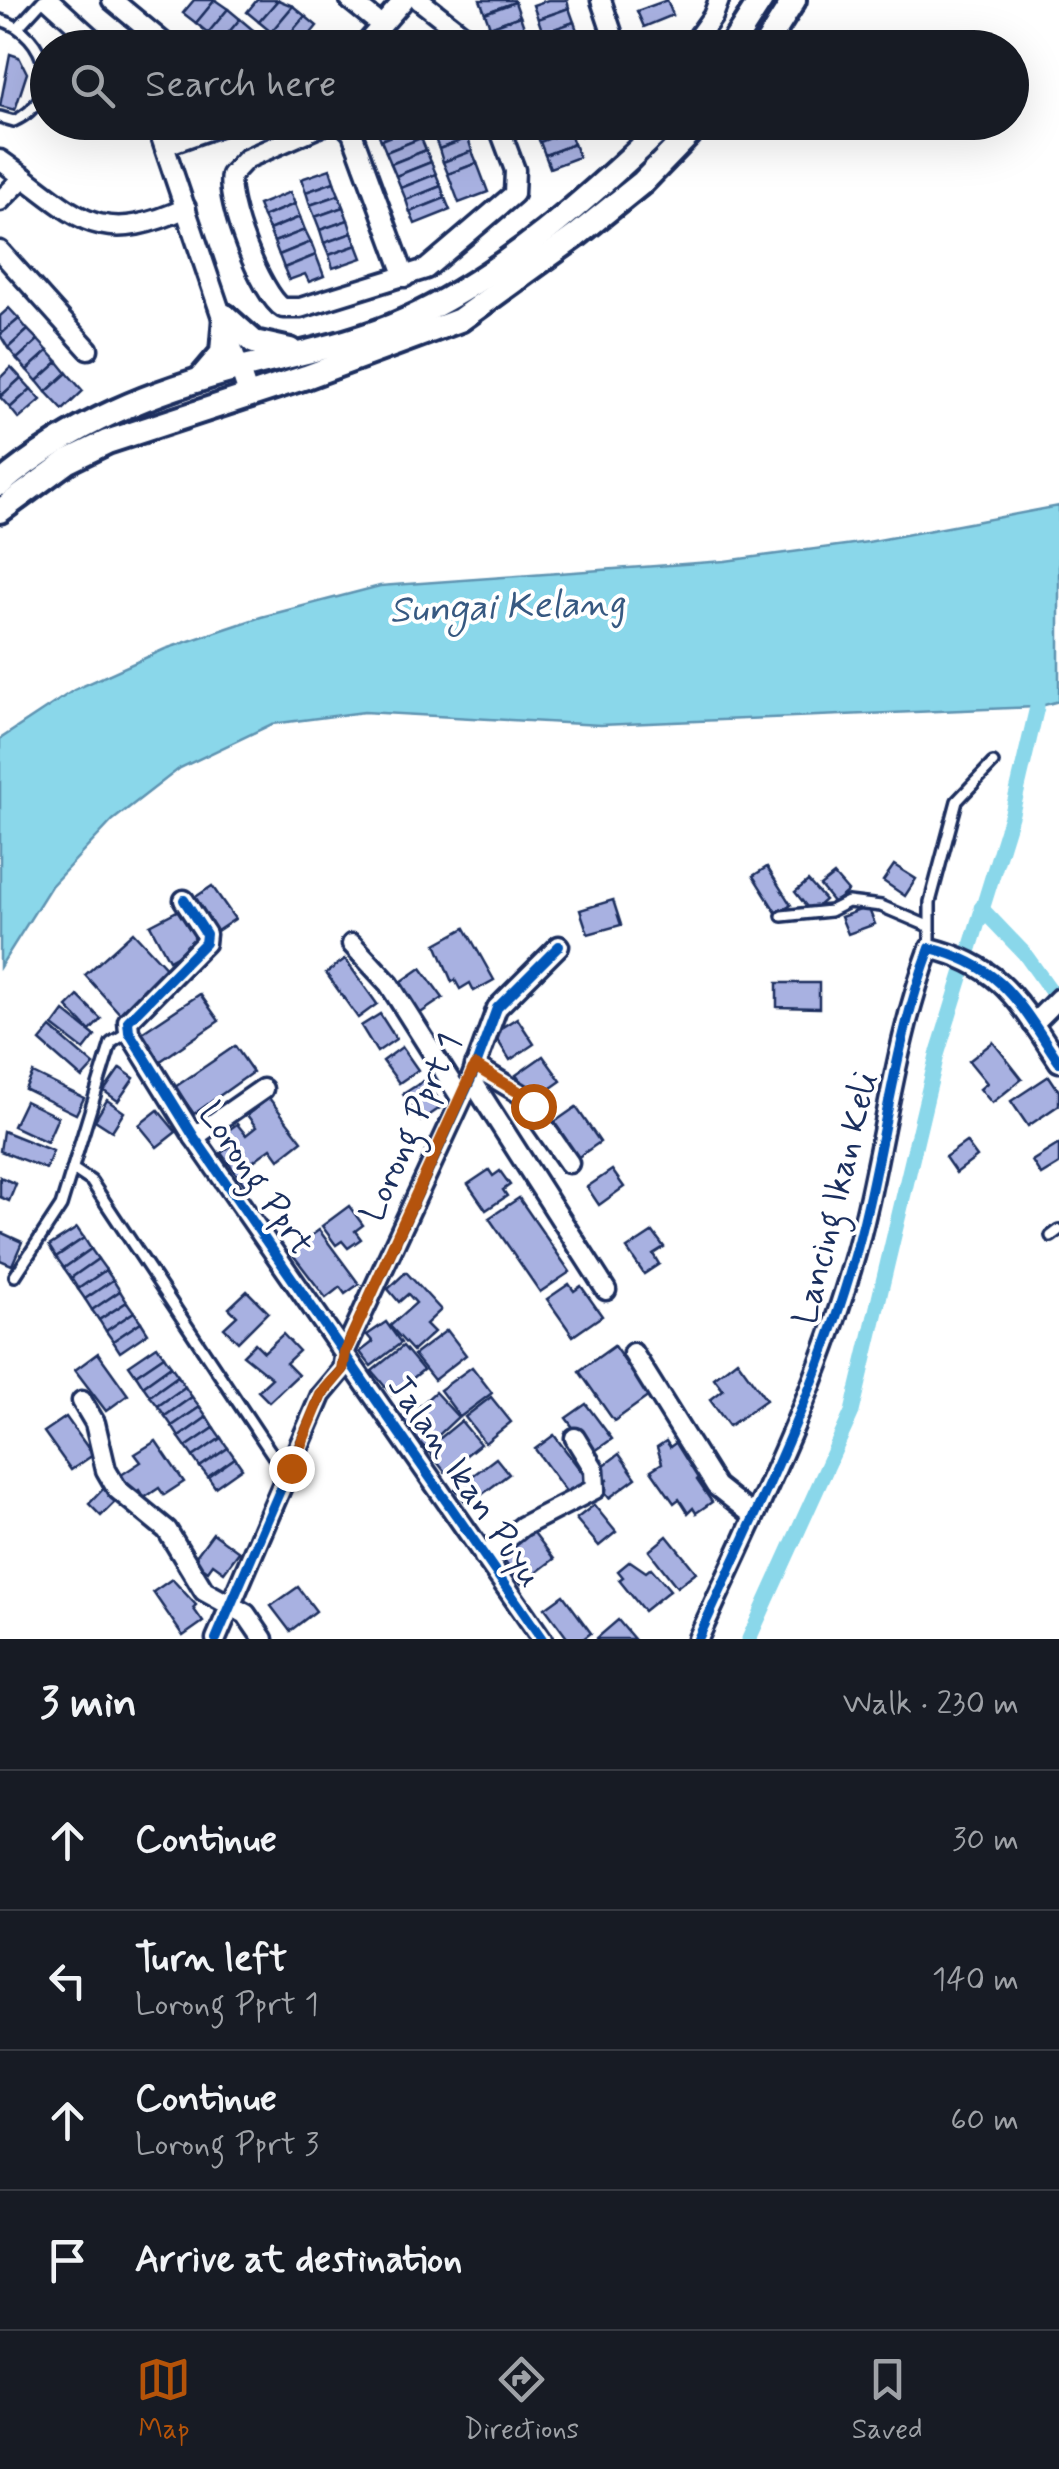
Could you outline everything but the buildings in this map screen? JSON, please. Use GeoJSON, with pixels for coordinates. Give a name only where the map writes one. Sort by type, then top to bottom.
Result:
{"type":"FeatureCollection","features":[{"type":"Feature","properties":{"kind":"main road"},"geometry":{"type":"LineString","coordinates":[[742,30],[761,0]]}},
{"type":"Feature","properties":{"kind":"main road"},"geometry":{"type":"LineString","coordinates":[[775,30],[794,0]]}},
{"type":"Feature","properties":{"kind":"main road"},"geometry":{"type":"LineString","coordinates":[[0,484],[62,436],[200,380],[404,321],[452,296],[606,181],[649,140]]}},
{"type":"Feature","properties":{"kind":"main road"},"geometry":{"type":"LineString","coordinates":[[0,511],[68,461],[107,442],[460,320],[576,236],[642,182],[684,140]]}},
{"type":"Feature","properties":{"kind":"main road"},"geometry":{"type":"LineString","coordinates":[[225,316],[265,348],[310,351]]}},
{"type":"Feature","properties":{"kind":"main road"},"geometry":{"type":"LineString","coordinates":[[200,380],[222,354],[225,316]]}},
{"type":"Feature","properties":{"kind":"street"},"geometry":{"type":"LineString","coordinates":[[46,0],[81,30]]}},
{"type":"Feature","properties":{"kind":"street"},"geometry":{"type":"LineString","coordinates":[[112,0],[148,30]]}},
{"type":"Feature","properties":{"kind":"street"},"geometry":{"type":"LineString","coordinates":[[350,0],[381,24]]}},
{"type":"Feature","properties":{"kind":"street"},"geometry":{"type":"LineString","coordinates":[[376,30],[404,0]]}},
{"type":"Feature","properties":{"kind":"street"},"geometry":{"type":"LineString","coordinates":[[419,0],[457,30]]}},
{"type":"Feature","properties":{"kind":"street"},"geometry":{"type":"LineString","coordinates":[[600,0],[611,30]]}},
{"type":"Feature","properties":{"kind":"street"},"geometry":{"type":"LineString","coordinates":[[703,30],[719,0]]}},
{"type":"Feature","properties":{"kind":"street"},"geometry":{"type":"LineString","coordinates":[[164,140],[248,394]]}},
{"type":"Feature","properties":{"kind":"street"},"geometry":{"type":"LineString","coordinates":[[166,145],[180,140]]}},
{"type":"Feature","properties":{"kind":"street"},"geometry":{"type":"LineString","coordinates":[[289,140],[246,159],[231,176],[231,194],[262,285],[283,308],[300,308],[405,277],[442,258],[514,194],[516,170],[504,140]]}},
{"type":"Feature","properties":{"kind":"street"},"geometry":{"type":"LineString","coordinates":[[355,140],[405,277]]}},
{"type":"Feature","properties":{"kind":"street"},"geometry":{"type":"LineString","coordinates":[[0,160],[86,220],[110,229],[123,230],[186,208]]}},
{"type":"Feature","properties":{"kind":"street"},"geometry":{"type":"LineString","coordinates":[[0,201],[24,177]]}},
{"type":"Feature","properties":{"kind":"street"},"geometry":{"type":"LineString","coordinates":[[0,251],[88,349]]}},
{"type":"Feature","properties":{"kind":"street"},"geometry":{"type":"LineString","coordinates":[[128,1032],[128,1021],[205,943],[206,934],[184,900]]}},
{"type":"Feature","properties":{"kind":"street"},"geometry":{"type":"LineString","coordinates":[[352,944],[389,984],[461,1098]]}},
{"type":"Feature","properties":{"kind":"street","name":"Lorong Pprt 1"},"geometry":{"type":"LineString","coordinates":[[216,1639],[321,1395],[342,1370],[345,1352],[473,1073],[497,1008],[559,946]]}},
{"type":"Feature","properties":{"kind":"street"},"geometry":{"type":"LineString","coordinates":[[930,948],[979,963],[1009,990],[1059,1062]]}},
{"type":"Feature","properties":{"kind":"street","name":"Lancing Ikan Keli"},"geometry":{"type":"LineString","coordinates":[[698,1639],[809,1400],[852,1269],[901,1034],[930,948]]}},
{"type":"Feature","properties":{"kind":"street"},"geometry":{"type":"LineString","coordinates":[[1033,1024],[1053,1003]]}},
{"type":"Feature","properties":{"kind":"street","name":"Lorong Pprt"},"geometry":{"type":"LineString","coordinates":[[128,1032],[194,1138],[345,1352]]}},
{"type":"Feature","properties":{"kind":"street"},"geometry":{"type":"LineString","coordinates":[[473,1073],[522,1094],[569,1163]]}},
{"type":"Feature","properties":{"kind":"street"},"geometry":{"type":"LineString","coordinates":[[473,1073],[606,1290]]}},
{"type":"Feature","properties":{"kind":"street"},"geometry":{"type":"LineString","coordinates":[[194,1138],[264,1089]]}},
{"type":"Feature","properties":{"kind":"street","name":"Jalan Ikan Puyu"},"geometry":{"type":"LineString","coordinates":[[345,1352],[542,1639]]}},
{"type":"Feature","properties":{"kind":"street"},"geometry":{"type":"LineString","coordinates":[[634,1352],[716,1486],[754,1516]]}},
{"type":"Feature","properties":{"kind":"street"},"geometry":{"type":"LineString","coordinates":[[82,1401],[95,1423],[106,1470],[118,1489],[167,1530],[204,1591],[246,1614],[263,1639]]}},
{"type":"Feature","properties":{"kind":"street"},"geometry":{"type":"LineString","coordinates":[[484,1557],[523,1526],[594,1489],[594,1469],[576,1438]]}},
{"type":"Feature","properties":{"kind":"lane"},"geometry":{"type":"LineString","coordinates":[[20,25],[46,0]]}},
{"type":"Feature","properties":{"kind":"lane"},"geometry":{"type":"LineString","coordinates":[[0,20],[20,25],[30,37]]}},
{"type":"Feature","properties":{"kind":"lane"},"geometry":{"type":"LineString","coordinates":[[0,117],[14,121],[30,109]]}},
{"type":"Feature","properties":{"kind":"lane"},"geometry":{"type":"LineString","coordinates":[[930,948],[928,926],[957,801],[993,763]]}},
{"type":"Feature","properties":{"kind":"lane"},"geometry":{"type":"LineString","coordinates":[[782,916],[830,912],[848,902],[880,906],[928,926]]}},
{"type":"Feature","properties":{"kind":"lane"},"geometry":{"type":"LineString","coordinates":[[14,1276],[60,1206],[112,1043],[128,1032]]}},
{"type":"Feature","properties":{"kind":"lane"},"geometry":{"type":"LineString","coordinates":[[73,1169],[91,1181],[274,1457],[291,1468]]}},
{"type":"Feature","properties":{"kind":"water","name":"Sungai Kelang"},"geometry":{"type":"Polygon","coordinates":[[[1059,506],[1059,701],[1037,707],[600,725],[364,712],[272,724],[180,768],[113,820],[51,886],[0,967],[0,739],[74,690],[165,649],[261,617],[380,586],[725,561],[868,542],[1059,506]]]}},
{"type":"Feature","properties":{"kind":"waterway"},"geometry":{"type":"LineString","coordinates":[[749,1639],[852,1412],[937,1055],[1012,813],[1037,707],[1036,690]]}},
{"type":"Feature","properties":{"kind":"waterway"},"geometry":{"type":"LineString","coordinates":[[981,908],[1024,953],[1059,1002]]}},
{"type":"Feature","properties":{"kind":"cycle path"},"geometry":{"type":"LineString","coordinates":[[184,900],[206,934],[205,943],[128,1021],[129,1032],[194,1137],[542,1639]]}},
{"type":"Feature","properties":{"kind":"cycle path"},"geometry":{"type":"LineString","coordinates":[[216,1639],[321,1395],[342,1370],[345,1351],[471,1079],[497,1008],[559,946]]}},
{"type":"Feature","properties":{"kind":"cycle path"},"geometry":{"type":"LineString","coordinates":[[698,1639],[780,1459],[835,1321],[861,1233],[905,1028],[930,948],[975,965],[992,976],[1020,1005],[1059,1062]]}},
{"type":"Feature","properties":{"kind":"route"},"geometry":{"type":"LineString","coordinates":[[291,1468],[321,1395],[342,1370],[345,1352],[475,1066],[522,1094],[533,1106]]}}]}
